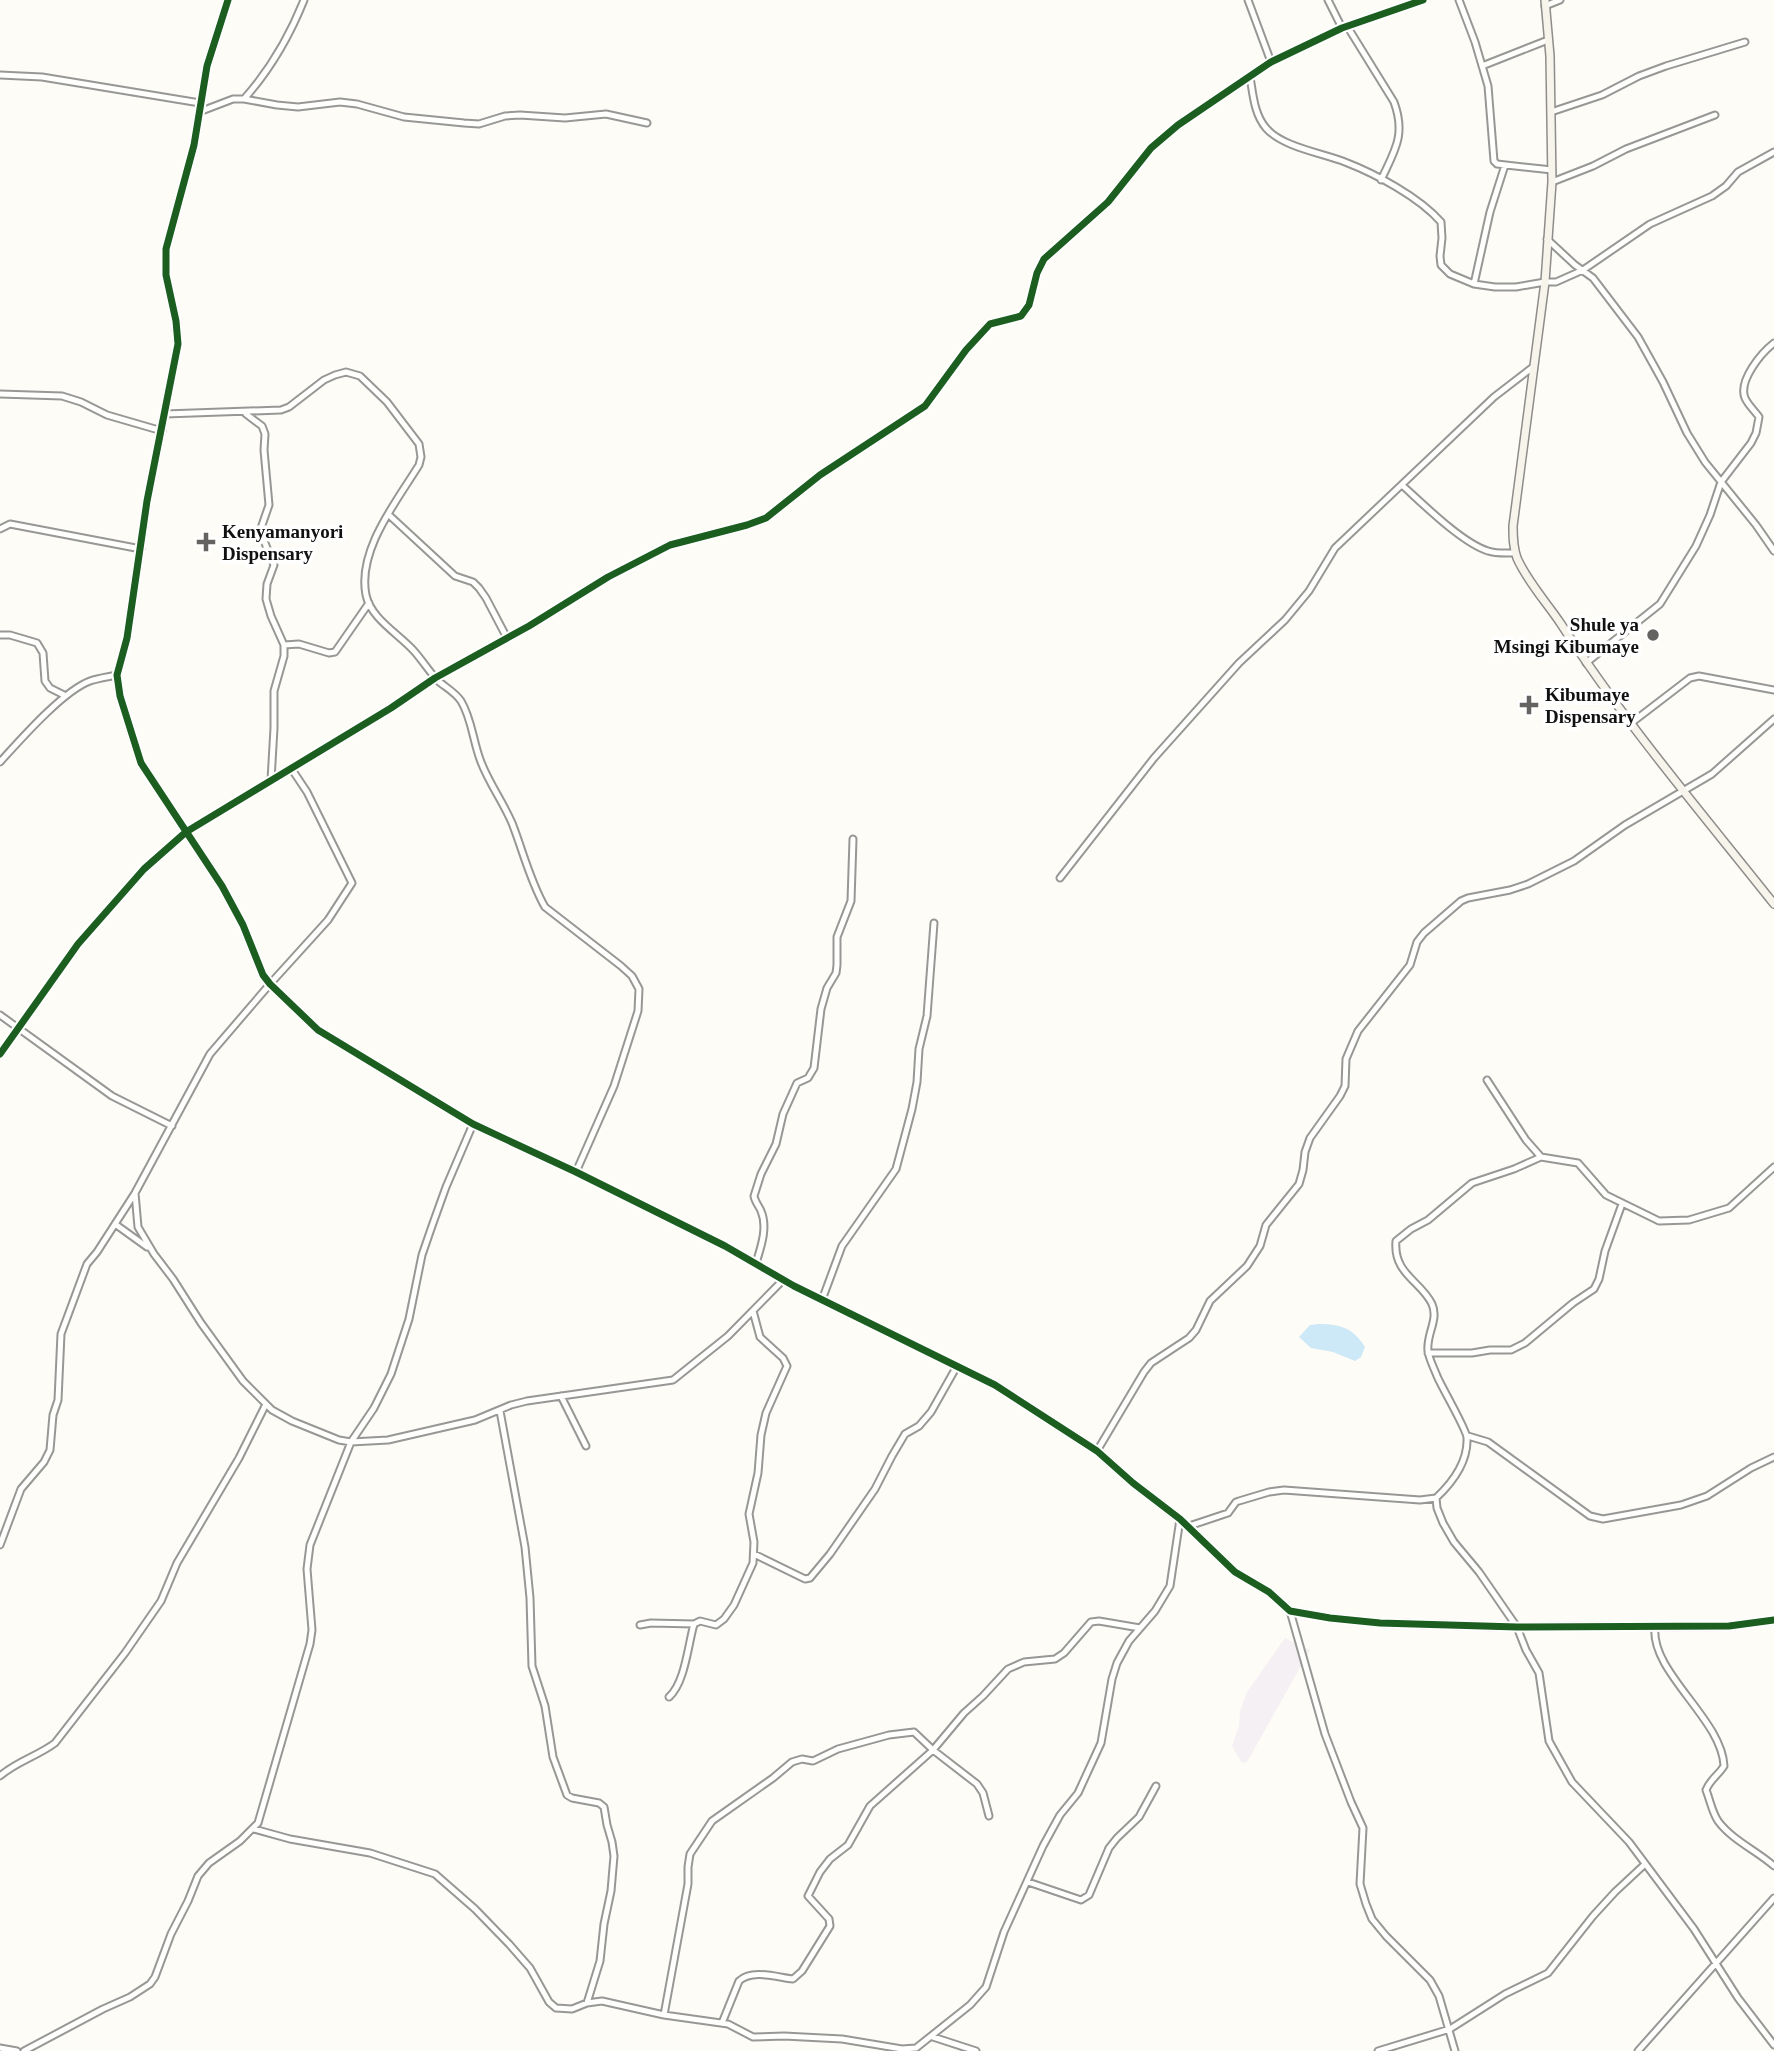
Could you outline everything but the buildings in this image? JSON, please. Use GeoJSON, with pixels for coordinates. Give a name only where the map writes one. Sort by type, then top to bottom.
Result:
{"type":"FeatureCollection","features":[{"type":"Feature","properties":{"kind":"main road"},"geometry":{"type":"LineString","coordinates":[[1545,3],[1552,182],[1545,282],[1532,367],[1513,544],[1527,575],[1630,724],[1774,904]]}},
{"type":"Feature","properties":{"kind":"street"},"geometry":{"type":"LineString","coordinates":[[228,0],[207,66],[194,145],[166,249],[166,275],[178,344],[147,501],[127,638],[117,675],[123,710],[141,763],[222,886],[243,925],[263,975],[318,1030],[473,1124],[576,1172],[756,1263],[822,1300],[995,1385],[1097,1451],[1133,1483],[1180,1518],[1235,1572],[1269,1592],[1290,1611],[1325,1734],[1363,1828],[1360,1884],[1372,1919],[1430,1980],[1439,1996],[1455,2051]]}},
{"type":"Feature","properties":{"kind":"street"},"geometry":{"type":"LineString","coordinates":[[244,99],[273,59],[304,0]]}},
{"type":"Feature","properties":{"kind":"street"},"geometry":{"type":"LineString","coordinates":[[1248,0],[1270,62]]}},
{"type":"Feature","properties":{"kind":"street"},"geometry":{"type":"LineString","coordinates":[[1328,0],[1394,102],[1400,123],[1400,136],[1381,180]]}},
{"type":"Feature","properties":{"kind":"street"},"geometry":{"type":"LineString","coordinates":[[0,1054],[78,944],[144,869],[186,832],[400,703],[435,678],[608,578],[670,545],[766,518],[842,460],[925,406],[966,350],[990,324],[1021,316],[1029,305],[1037,272],[1044,259],[1108,202],[1151,148],[1178,125],[1270,62],[1345,27],[1423,0]]}},
{"type":"Feature","properties":{"kind":"street"},"geometry":{"type":"LineString","coordinates":[[1459,0],[1488,86],[1493,157],[1497,164],[1552,170]]}},
{"type":"Feature","properties":{"kind":"street"},"geometry":{"type":"LineString","coordinates":[[1545,3],[1560,0]]}},
{"type":"Feature","properties":{"kind":"street"},"geometry":{"type":"LineString","coordinates":[[1482,66],[1548,40]]}},
{"type":"Feature","properties":{"kind":"street"},"geometry":{"type":"LineString","coordinates":[[1551,112],[1602,95],[1666,66],[1745,43]]}},
{"type":"Feature","properties":{"kind":"street"},"geometry":{"type":"LineString","coordinates":[[0,75],[42,77],[200,103]]}},
{"type":"Feature","properties":{"kind":"street"},"geometry":{"type":"LineString","coordinates":[[1250,77],[1258,116],[1265,127],[1277,138],[1347,163],[1381,180],[1436,216],[1442,229],[1441,265],[1450,274],[1474,284],[1516,287],[1556,282],[1583,270],[1650,224],[1712,196],[1738,172],[1774,152]]}},
{"type":"Feature","properties":{"kind":"street"},"geometry":{"type":"LineString","coordinates":[[199,112],[233,99],[244,99],[298,107],[340,102],[404,117],[464,124],[479,124],[505,116],[565,118],[606,114],[646,122]]}},
{"type":"Feature","properties":{"kind":"street"},"geometry":{"type":"LineString","coordinates":[[1552,182],[1626,149],[1715,115]]}},
{"type":"Feature","properties":{"kind":"street"},"geometry":{"type":"LineString","coordinates":[[1474,284],[1490,212],[1505,165]]}},
{"type":"Feature","properties":{"kind":"street"},"geometry":{"type":"LineString","coordinates":[[1547,239],[1600,286],[1638,337],[1687,433],[1720,482],[1774,551]]}},
{"type":"Feature","properties":{"kind":"street"},"geometry":{"type":"LineString","coordinates":[[1586,663],[1660,604],[1696,546],[1710,515],[1720,482],[1756,433],[1759,417],[1744,395],[1744,388],[1752,368],[1774,343]]}},
{"type":"Feature","properties":{"kind":"street"},"geometry":{"type":"LineString","coordinates":[[1059,878],[1154,758],[1239,663],[1285,620],[1308,591],[1335,548],[1509,384],[1532,367]]}},
{"type":"Feature","properties":{"kind":"street"},"geometry":{"type":"LineString","coordinates":[[165,414],[271,412],[289,407],[324,380],[346,372],[360,376],[387,402],[419,444],[419,465],[376,535],[371,549],[365,587],[369,603],[435,678],[453,692],[466,711],[481,762],[506,810],[522,847],[537,894],[545,907],[621,966],[632,976],[639,989],[638,1011],[614,1086],[576,1172]]}},
{"type":"Feature","properties":{"kind":"street"},"geometry":{"type":"LineString","coordinates":[[0,394],[62,396],[107,415],[162,431]]}},
{"type":"Feature","properties":{"kind":"street"},"geometry":{"type":"LineString","coordinates":[[244,413],[262,426],[265,434],[269,505],[260,531],[274,565],[267,584],[266,599],[284,645],[284,656],[274,691],[271,780]]}},
{"type":"Feature","properties":{"kind":"street"},"geometry":{"type":"LineString","coordinates":[[1402,485],[1475,545],[1496,553],[1516,553]]}},
{"type":"Feature","properties":{"kind":"street"},"geometry":{"type":"LineString","coordinates":[[389,515],[455,576],[473,582],[486,598],[507,638]]}},
{"type":"Feature","properties":{"kind":"street"},"geometry":{"type":"LineString","coordinates":[[0,529],[9,524],[141,549]]}},
{"type":"Feature","properties":{"kind":"street"},"geometry":{"type":"LineString","coordinates":[[284,645],[299,644],[329,653],[335,652],[369,603]]}},
{"type":"Feature","properties":{"kind":"street"},"geometry":{"type":"LineString","coordinates":[[0,635],[10,635],[37,643],[42,648],[47,685],[66,696]]}},
{"type":"Feature","properties":{"kind":"street"},"geometry":{"type":"LineString","coordinates":[[0,762],[66,696],[88,682],[117,675]]}},
{"type":"Feature","properties":{"kind":"street"},"geometry":{"type":"LineString","coordinates":[[1630,724],[1689,678],[1699,676],[1774,690]]}},
{"type":"Feature","properties":{"kind":"street"},"geometry":{"type":"LineString","coordinates":[[1097,1451],[1144,1372],[1152,1363],[1189,1338],[1210,1301],[1247,1266],[1266,1225],[1298,1184],[1310,1138],[1345,1087],[1346,1059],[1358,1031],[1409,965],[1417,942],[1424,933],[1461,901],[1510,890],[1558,870],[1625,824],[1712,774],[1774,719]]}},
{"type":"Feature","properties":{"kind":"street"},"geometry":{"type":"LineString","coordinates":[[0,1545],[22,1489],[44,1462],[50,1450],[53,1415],[58,1400],[63,1327],[84,1271],[135,1193],[210,1054],[328,920],[352,883],[307,792],[291,768]]}},
{"type":"Feature","properties":{"kind":"street"},"geometry":{"type":"LineString","coordinates":[[756,1263],[761,1248],[763,1222],[754,1196],[797,1083],[808,1078],[814,1068],[821,1009],[827,988],[836,973],[837,937],[851,901],[853,839]]}},
{"type":"Feature","properties":{"kind":"street"},"geometry":{"type":"LineString","coordinates":[[822,1300],[842,1247],[896,1169],[917,1082],[919,1049],[927,1016],[934,923]]}},
{"type":"Feature","properties":{"kind":"street"},"geometry":{"type":"LineString","coordinates":[[0,1015],[112,1096],[172,1126]]}},
{"type":"Feature","properties":{"kind":"street"},"geometry":{"type":"LineString","coordinates":[[1487,1080],[1526,1140],[1541,1157]]}},
{"type":"Feature","properties":{"kind":"street"},"geometry":{"type":"LineString","coordinates":[[24,2051],[150,1984],[201,1871],[258,1823],[310,1644],[312,1630],[307,1569],[310,1545],[351,1442],[374,1408],[391,1374],[406,1328],[422,1255],[473,1124]]}},
{"type":"Feature","properties":{"kind":"street"},"geometry":{"type":"LineString","coordinates":[[1189,1527],[1227,1513],[1236,1502],[1269,1492],[1284,1490],[1420,1500],[1436,1498],[1450,1485],[1465,1454],[1468,1436],[1444,1392],[1428,1353],[1434,1321],[1433,1307],[1425,1294],[1403,1271],[1396,1241],[1428,1220],[1472,1183],[1541,1157],[1578,1163],[1602,1192],[1622,1204],[1658,1221],[1678,1222],[1729,1209],[1774,1167]]}},
{"type":"Feature","properties":{"kind":"street"},"geometry":{"type":"LineString","coordinates":[[135,1193],[138,1227],[154,1254]]}},
{"type":"Feature","properties":{"kind":"street"},"geometry":{"type":"LineString","coordinates":[[1428,1353],[1511,1350],[1525,1343],[1597,1285],[1605,1251],[1622,1204]]}},
{"type":"Feature","properties":{"kind":"street"},"geometry":{"type":"LineString","coordinates":[[116,1224],[142,1241],[154,1254],[225,1357],[266,1405],[292,1421],[339,1440],[351,1442],[388,1440],[475,1420],[527,1401],[673,1380],[728,1336],[783,1280]]}},
{"type":"Feature","properties":{"kind":"street"},"geometry":{"type":"LineString","coordinates":[[640,1625],[694,1625],[700,1621],[716,1625],[724,1619],[742,1589],[753,1563],[749,1514],[758,1473],[761,1435],[766,1413],[787,1366],[783,1358],[760,1337],[752,1311]]}},
{"type":"Feature","properties":{"kind":"street"},"geometry":{"type":"LineString","coordinates":[[754,1554],[805,1579],[810,1578],[876,1489],[905,1434],[919,1426],[931,1412],[957,1366]]}},
{"type":"Feature","properties":{"kind":"street"},"geometry":{"type":"LineString","coordinates":[[561,1396],[586,1446]]}},
{"type":"Feature","properties":{"kind":"street"},"geometry":{"type":"LineString","coordinates":[[0,1776],[55,1743],[125,1653],[161,1601],[177,1563],[239,1458],[266,1405]]}},
{"type":"Feature","properties":{"kind":"street"},"geometry":{"type":"LineString","coordinates":[[500,1411],[525,1547],[530,1598],[531,1666],[545,1706],[550,1747],[567,1795],[602,1805],[612,1842],[612,1884],[600,1961],[587,2003]]}},
{"type":"Feature","properties":{"kind":"street"},"geometry":{"type":"LineString","coordinates":[[1468,1436],[1488,1442],[1590,1516],[1603,1518],[1681,1505],[1707,1496],[1774,1457]]}},
{"type":"Feature","properties":{"kind":"street"},"geometry":{"type":"LineString","coordinates":[[1436,1498],[1440,1516],[1454,1542],[1479,1572],[1517,1627],[1525,1650],[1539,1674],[1549,1741],[1572,1782],[1629,1842],[1774,2045]]}},
{"type":"Feature","properties":{"kind":"street"},"geometry":{"type":"LineString","coordinates":[[254,1829],[290,1839],[370,1853],[435,1874],[509,1944],[530,1968],[552,2006],[561,2009],[572,2009],[602,2001],[664,2015],[722,2023],[734,2026],[753,2038],[784,2036],[842,2039],[902,2049],[916,2048],[970,2005],[986,1987],[1004,1931],[1051,1831],[1078,1793],[1096,1756],[1117,1663],[1124,1648],[1155,1611],[1170,1586],[1180,1518]]}},
{"type":"Feature","properties":{"kind":"street"},"geometry":{"type":"LineString","coordinates":[[1290,1611],[1380,1623],[1517,1627],[1729,1626],[1774,1620]]}},
{"type":"Feature","properties":{"kind":"street"},"geometry":{"type":"LineString","coordinates":[[722,2023],[739,1980],[747,1974],[793,1979],[802,1971],[830,1926],[830,1919],[808,1896],[820,1872],[830,1859],[848,1845],[870,1806],[933,1750],[964,1713],[1008,1669],[1024,1662],[1055,1659],[1064,1653],[1091,1622],[1140,1628]]}},
{"type":"Feature","properties":{"kind":"street"},"geometry":{"type":"LineString","coordinates":[[669,1697],[677,1688],[694,1625]]}},
{"type":"Feature","properties":{"kind":"street"},"geometry":{"type":"LineString","coordinates":[[1655,1626],[1654,1636],[1661,1656],[1721,1747],[1724,1766],[1710,1779],[1706,1790],[1714,1813],[1720,1823],[1736,1838],[1774,1866]]}},
{"type":"Feature","properties":{"kind":"street"},"geometry":{"type":"LineString","coordinates":[[664,2015],[688,1884],[688,1863],[695,1844],[712,1821],[796,1760],[813,1761],[838,1749],[914,1732],[981,1788],[989,1816]]}},
{"type":"Feature","properties":{"kind":"street"},"geometry":{"type":"LineString","coordinates":[[1028,1882],[1056,1893],[1084,1899],[1089,1895],[1109,1848],[1139,1817],[1156,1786]]}},
{"type":"Feature","properties":{"kind":"street"},"geometry":{"type":"LineString","coordinates":[[1378,2051],[1450,2029],[1505,1994],[1548,1973],[1593,1916],[1644,1865]]}},
{"type":"Feature","properties":{"kind":"street"},"geometry":{"type":"LineString","coordinates":[[1638,2051],[1774,1898]]}},
{"type":"Feature","properties":{"kind":"street"},"geometry":{"type":"LineString","coordinates":[[933,2036],[976,2051]]}},
{"type":"Feature","properties":{"kind":"street"},"geometry":{"type":"LineString","coordinates":[[0,2049],[18,2051]]}},
{"type":"Feature","properties":{"kind":"shaded area"},"geometry":{"type":"Polygon","coordinates":[[[1285,1638],[1310,1650],[1247,1762],[1242,1763],[1232,1746],[1239,1726],[1240,1711],[1247,1692],[1285,1638]]]}},
{"type":"Feature","properties":{"kind":"water"},"geometry":{"type":"Polygon","coordinates":[[[1310,1325],[1340,1326],[1351,1331],[1365,1347],[1361,1357],[1355,1361],[1333,1352],[1311,1348],[1299,1337],[1310,1325]]]}},
{"type":"Feature","properties":{"kind":"cycle path"},"geometry":{"type":"LineString","coordinates":[[228,0],[207,66],[194,145],[166,249],[166,275],[178,344],[147,501],[127,638],[117,675],[120,696],[141,763],[222,886],[243,925],[263,975],[270,984],[318,1030],[473,1124],[725,1246],[794,1286],[995,1385],[1097,1451],[1180,1519],[1235,1572],[1269,1592],[1290,1611],[1380,1623],[1517,1627],[1729,1626],[1774,1620]]}},
{"type":"Feature","properties":{"kind":"cycle path"},"geometry":{"type":"LineString","coordinates":[[0,1054],[78,944],[144,869],[186,832],[391,708],[435,678],[529,626],[608,577],[670,545],[766,518],[820,475],[925,406],[966,350],[990,324],[1021,316],[1029,305],[1037,273],[1044,259],[1108,202],[1151,148],[1178,125],[1271,62],[1342,28],[1423,0]]}},
{"type":"Feature","properties":{"kind":"place","name":"Kenyamanyori Dispensary"},"geometry":{"type":"Point","coordinates":[206,542]}},
{"type":"Feature","properties":{"kind":"place","name":"Shule ya Msingi Kibumaye"},"geometry":{"type":"Point","coordinates":[1653,635]}},
{"type":"Feature","properties":{"kind":"place","name":"Kibumaye Dispensary"},"geometry":{"type":"Point","coordinates":[1529,705]}}]}
